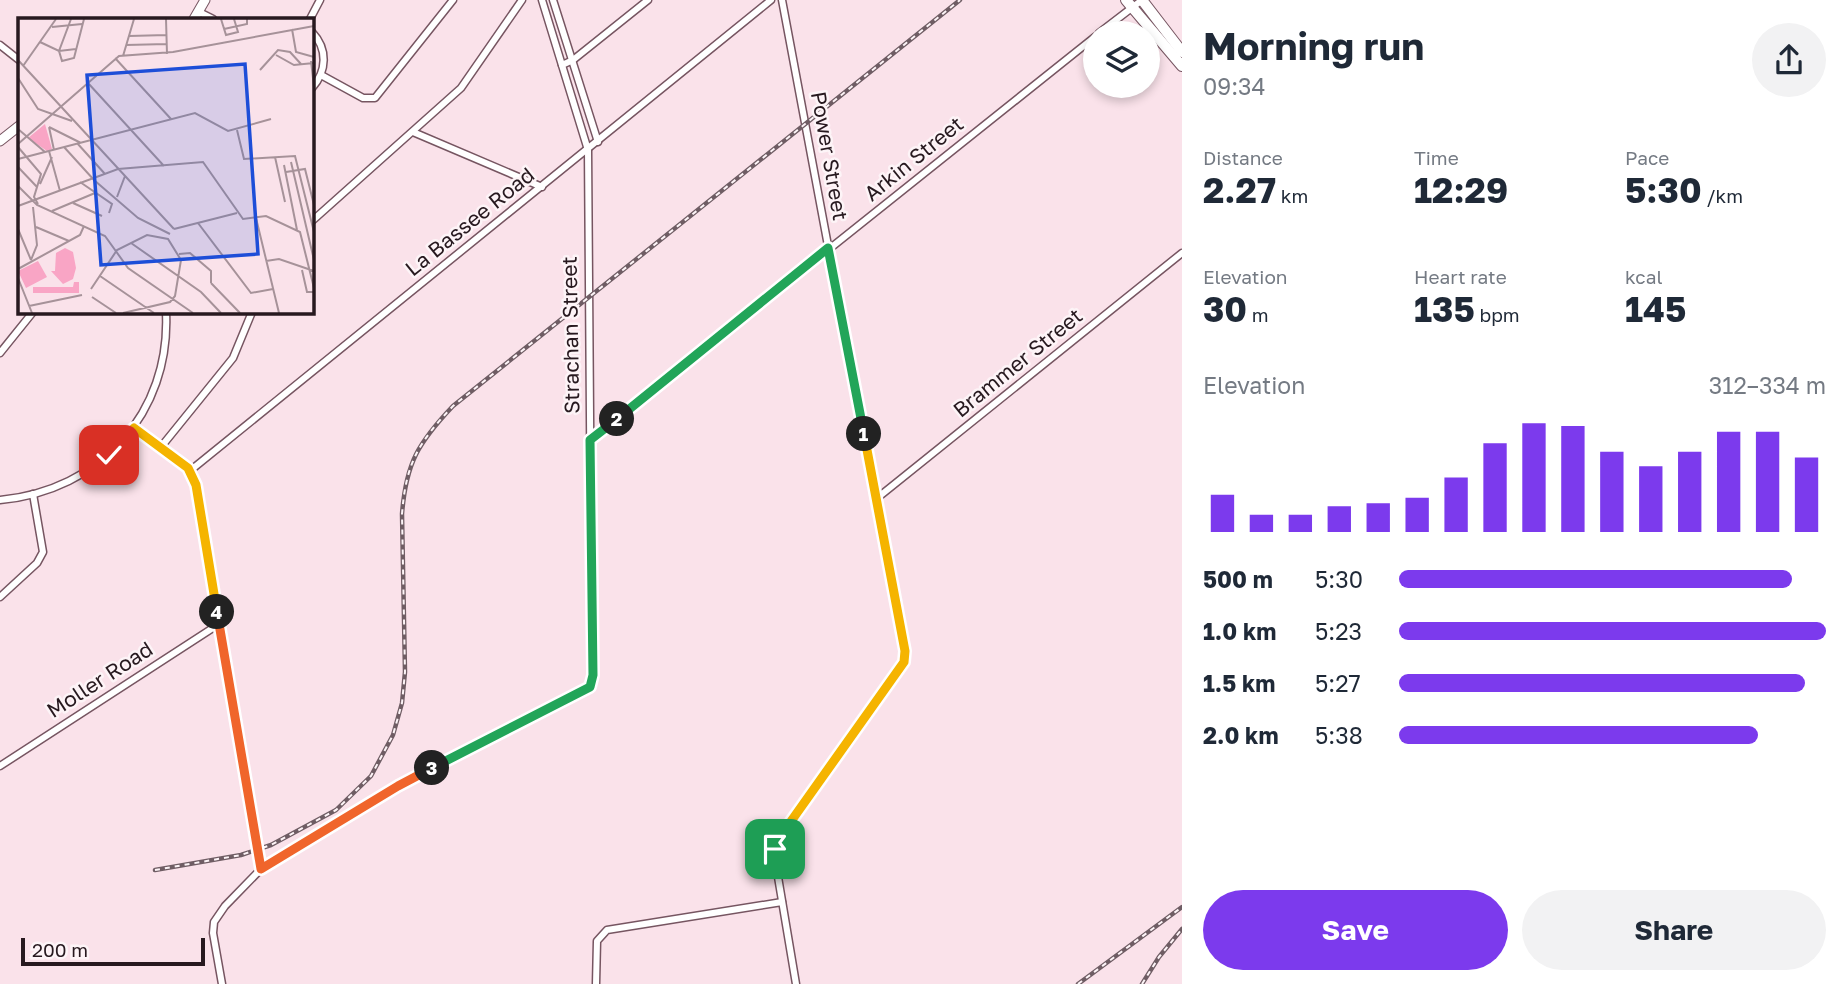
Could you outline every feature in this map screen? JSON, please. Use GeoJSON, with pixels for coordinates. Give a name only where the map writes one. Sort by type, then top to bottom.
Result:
{"type":"FeatureCollection","features":[{"type":"Feature","properties":{"kind":"main road"},"geometry":{"type":"LineString","coordinates":[[197,15],[205,0]]}},
{"type":"Feature","properties":{"kind":"main road"},"geometry":{"type":"LineString","coordinates":[[1142,0],[1181,58]]}},
{"type":"Feature","properties":{"kind":"main road"},"geometry":{"type":"LineString","coordinates":[[1129,4],[1181,58]]}},
{"type":"Feature","properties":{"kind":"main road"},"geometry":{"type":"LineString","coordinates":[[0,141],[18,127]]}},
{"type":"Feature","properties":{"kind":"street"},"geometry":{"type":"LineString","coordinates":[[311,18],[320,0]]}},
{"type":"Feature","properties":{"kind":"street"},"geometry":{"type":"LineString","coordinates":[[313,220],[461,88],[523,0]]}},
{"type":"Feature","properties":{"kind":"street","name":"Strachan Street"},"geometry":{"type":"LineString","coordinates":[[261,869],[398,786],[590,687],[593,675],[588,150],[542,0]]}},
{"type":"Feature","properties":{"kind":"street"},"geometry":{"type":"LineString","coordinates":[[553,0],[598,142]]}},
{"type":"Feature","properties":{"kind":"street"},"geometry":{"type":"LineString","coordinates":[[562,65],[573,60],[648,0]]}},
{"type":"Feature","properties":{"kind":"street","name":"La Bassee Road"},"geometry":{"type":"LineString","coordinates":[[191,470],[771,0]]}},
{"type":"Feature","properties":{"kind":"street","name":"Power Street"},"geometry":{"type":"LineString","coordinates":[[782,0],[905,651],[904,662],[776,845],[775,859],[796,984]]}},
{"type":"Feature","properties":{"kind":"street","name":"Arkin Street"},"geometry":{"type":"LineString","coordinates":[[1111,21],[1129,4],[1142,0]]}},
{"type":"Feature","properties":{"kind":"street"},"geometry":{"type":"LineString","coordinates":[[321,75],[363,98],[375,98],[451,1]]}},
{"type":"Feature","properties":{"kind":"street"},"geometry":{"type":"LineString","coordinates":[[313,33],[320,42],[324,55],[321,75],[313,87]]}},
{"type":"Feature","properties":{"kind":"street"},"geometry":{"type":"LineString","coordinates":[[0,45],[18,59]]}},
{"type":"Feature","properties":{"kind":"street","name":"Arkin Street"},"geometry":{"type":"LineString","coordinates":[[590,440],[1083,46]]}},
{"type":"Feature","properties":{"kind":"street"},"geometry":{"type":"LineString","coordinates":[[413,132],[542,187]]}},
{"type":"Feature","properties":{"kind":"street","name":"Brammer Street"},"geometry":{"type":"LineString","coordinates":[[876,499],[1182,253]]}},
{"type":"Feature","properties":{"kind":"street"},"geometry":{"type":"LineString","coordinates":[[0,353],[32,313]]}},
{"type":"Feature","properties":{"kind":"street"},"geometry":{"type":"LineString","coordinates":[[0,500],[54,488],[98,464],[134,428],[160,373],[166,340],[166,313]]}},
{"type":"Feature","properties":{"kind":"street"},"geometry":{"type":"LineString","coordinates":[[161,447],[233,358],[252,313]]}},
{"type":"Feature","properties":{"kind":"street"},"geometry":{"type":"LineString","coordinates":[[134,428],[191,470],[196,485],[261,869],[219,913],[214,922],[213,933],[222,984]]}},
{"type":"Feature","properties":{"kind":"street"},"geometry":{"type":"LineString","coordinates":[[0,597],[37,563],[43,552],[33,494]]}},
{"type":"Feature","properties":{"kind":"street","name":"Moller Road"},"geometry":{"type":"LineString","coordinates":[[0,766],[219,624]]}},
{"type":"Feature","properties":{"kind":"street"},"geometry":{"type":"LineString","coordinates":[[596,984],[597,941],[607,930],[782,902]]}},
{"type":"Feature","properties":{"kind":"railway"},"geometry":{"type":"LineString","coordinates":[[155,870],[241,855],[271,845],[336,810],[371,776],[393,735],[402,703],[405,672],[402,514],[407,481],[423,443],[453,406],[960,0]]}},
{"type":"Feature","properties":{"kind":"railway"},"geometry":{"type":"LineString","coordinates":[[1078,984],[1182,907]]}},
{"type":"Feature","properties":{"kind":"railway"},"geometry":{"type":"LineString","coordinates":[[1142,984],[1159,957],[1182,929]]}},
{"type":"Feature","properties":{"kind":"route"},"geometry":{"type":"LineString","coordinates":[[109,455],[134,428],[191,470],[195,480],[261,869],[398,786],[590,687],[593,675],[590,440],[828,248],[905,657],[902,667],[782,834],[775,849]]}}]}
